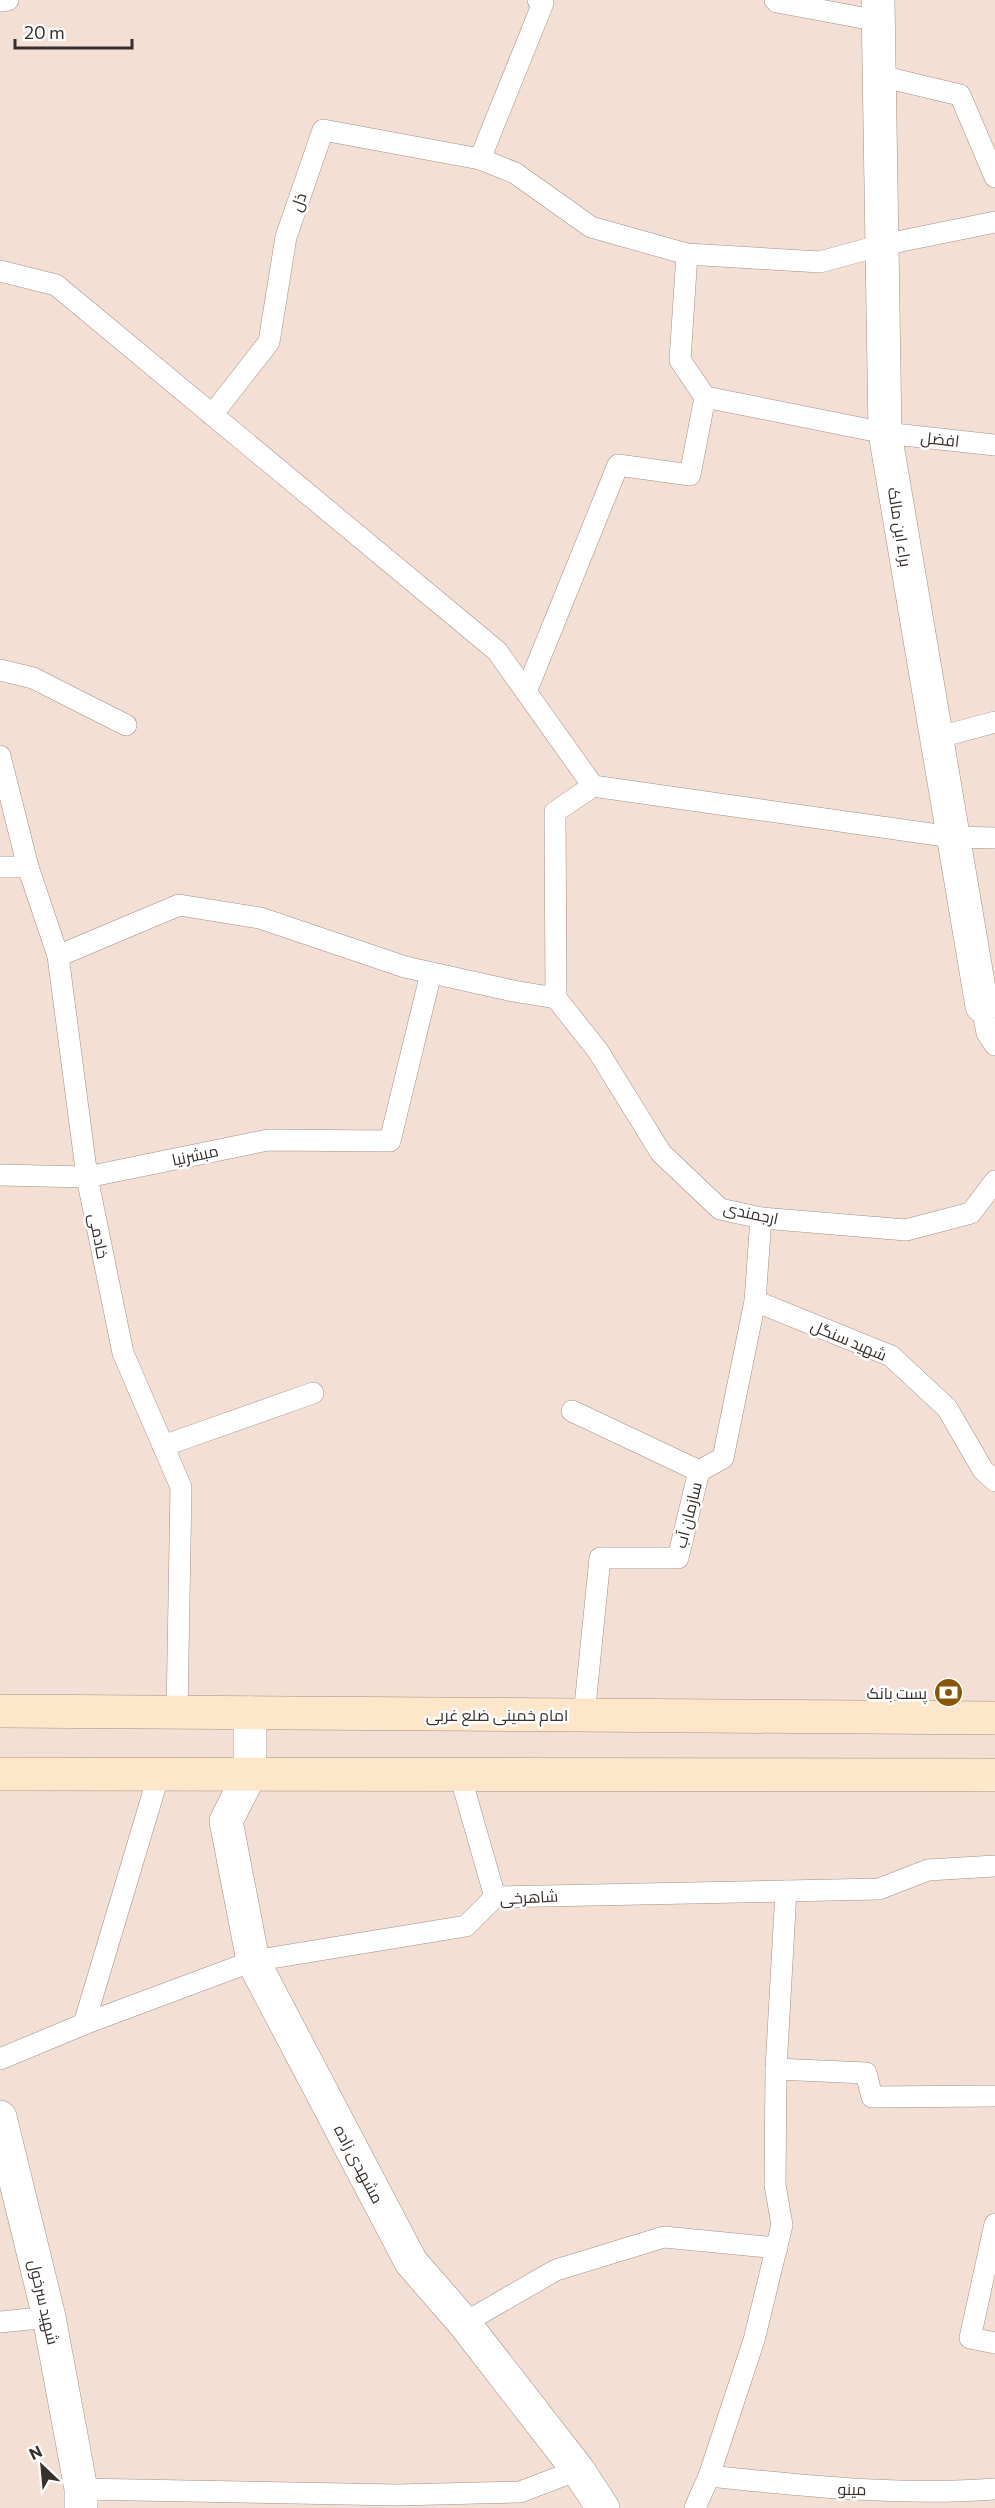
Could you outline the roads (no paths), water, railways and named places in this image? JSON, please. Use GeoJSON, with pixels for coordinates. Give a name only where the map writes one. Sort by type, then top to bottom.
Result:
{"type":"FeatureCollection","features":[{"type":"Feature","properties":{"kind":"main road","name":"امام خمینی ضلع غربی"},"geometry":{"type":"LineString","coordinates":[[0,1712],[995,1718]]}},
{"type":"Feature","properties":{"kind":"main road"},"geometry":{"type":"LineString","coordinates":[[0,1774],[995,1775]]}},
{"type":"Feature","properties":{"kind":"street","name":"براء ابن مالک"},"geometry":{"type":"LineString","coordinates":[[879,11],[885,433],[952,837],[989,1006]]}},
{"type":"Feature","properties":{"kind":"street"},"geometry":{"type":"LineString","coordinates":[[250,1713],[250,1774]]}},
{"type":"Feature","properties":{"kind":"street","name":"مشهدی زاده"},"geometry":{"type":"LineString","coordinates":[[250,1774],[226,1821],[253,1961],[411,2262],[464,2323],[578,2470],[603,2508]]}},
{"type":"Feature","properties":{"kind":"street","name":"شهید سرخول"},"geometry":{"type":"LineString","coordinates":[[0,2116],[49,2317],[81,2498]]}},
{"type":"Feature","properties":{"kind":"lane"},"geometry":{"type":"LineString","coordinates":[[0,1],[8,0]]}},
{"type":"Feature","properties":{"kind":"lane"},"geometry":{"type":"LineString","coordinates":[[538,0],[543,3],[480,159],[515,173],[591,227],[687,254],[820,262],[882,245],[995,222]]}},
{"type":"Feature","properties":{"kind":"lane"},"geometry":{"type":"LineString","coordinates":[[776,0],[777,2],[879,11]]}},
{"type":"Feature","properties":{"kind":"lane"},"geometry":{"type":"LineString","coordinates":[[880,76],[960,95],[995,177]]}},
{"type":"Feature","properties":{"kind":"lane","name":"ذل"},"geometry":{"type":"LineString","coordinates":[[212,415],[269,342],[286,237],[323,130],[480,159]]}},
{"type":"Feature","properties":{"kind":"lane"},"geometry":{"type":"LineString","coordinates":[[526,692],[618,465],[690,475],[705,397],[680,360],[687,254]]}},
{"type":"Feature","properties":{"kind":"lane"},"geometry":{"type":"LineString","coordinates":[[0,271],[56,285],[497,651],[593,786]]}},
{"type":"Feature","properties":{"kind":"lane","name":"افضل"},"geometry":{"type":"LineString","coordinates":[[705,397],[885,433],[995,445]]}},
{"type":"Feature","properties":{"kind":"lane"},"geometry":{"type":"LineString","coordinates":[[0,670],[33,678],[126,725]]}},
{"type":"Feature","properties":{"kind":"lane"},"geometry":{"type":"LineString","coordinates":[[936,738],[995,722]]}},
{"type":"Feature","properties":{"kind":"lane","name":"خادمی"},"geometry":{"type":"LineString","coordinates":[[0,756],[28,867],[58,956],[87,1177],[123,1353],[181,1487],[177,1713]]}},
{"type":"Feature","properties":{"kind":"lane"},"geometry":{"type":"LineString","coordinates":[[58,956],[179,905],[260,918],[405,967],[556,998],[555,812],[593,786],[952,837],[995,838]]}},
{"type":"Feature","properties":{"kind":"lane"},"geometry":{"type":"LineString","coordinates":[[0,867],[28,867]]}},
{"type":"Feature","properties":{"kind":"lane","name":"مبشرنیا"},"geometry":{"type":"LineString","coordinates":[[0,1175],[87,1177],[268,1140],[390,1141],[431,973]]}},
{"type":"Feature","properties":{"kind":"lane","name":"ارجمندی"},"geometry":{"type":"LineString","coordinates":[[556,998],[598,1051],[661,1153],[720,1209],[761,1218],[906,1230],[971,1213],[995,1181]]}},
{"type":"Feature","properties":{"kind":"lane","name":"براء ابن مالک"},"geometry":{"type":"LineString","coordinates":[[989,1006],[987,1033],[995,1046]]}},
{"type":"Feature","properties":{"kind":"lane","name":"سازمان آب"},"geometry":{"type":"LineString","coordinates":[[584,1716],[600,1558],[678,1558],[699,1471],[723,1458],[755,1301],[761,1218]]}},
{"type":"Feature","properties":{"kind":"lane","name":"شهید سنگل"},"geometry":{"type":"LineString","coordinates":[[755,1301],[891,1356],[947,1408],[983,1470],[995,1481]]}},
{"type":"Feature","properties":{"kind":"lane"},"geometry":{"type":"LineString","coordinates":[[163,1446],[313,1393]]}},
{"type":"Feature","properties":{"kind":"lane"},"geometry":{"type":"LineString","coordinates":[[572,1411],[699,1471]]}},
{"type":"Feature","properties":{"kind":"lane"},"geometry":{"type":"LineString","coordinates":[[84,2024],[159,1774]]}},
{"type":"Feature","properties":{"kind":"lane"},"geometry":{"type":"LineString","coordinates":[[460,1775],[495,1897]]}},
{"type":"Feature","properties":{"kind":"lane","name":"شاهرخی"},"geometry":{"type":"LineString","coordinates":[[0,2060],[84,2024],[253,1961],[466,1926],[495,1897],[879,1889],[928,1870],[995,1866]]}},
{"type":"Feature","properties":{"kind":"lane"},"geometry":{"type":"LineString","coordinates":[[695,2508],[709,2476],[754,2340],[782,2224],[775,2185],[776,2069],[786,1891]]}},
{"type":"Feature","properties":{"kind":"lane"},"geometry":{"type":"LineString","coordinates":[[776,2069],[866,2073],[872,2097],[995,2096]]}},
{"type":"Feature","properties":{"kind":"lane"},"geometry":{"type":"LineString","coordinates":[[995,2224],[970,2338],[995,2343]]}},
{"type":"Feature","properties":{"kind":"lane"},"geometry":{"type":"LineString","coordinates":[[464,2323],[556,2270],[664,2237],[777,2248]]}},
{"type":"Feature","properties":{"kind":"lane"},"geometry":{"type":"LineString","coordinates":[[0,2322],[49,2317]]}},
{"type":"Feature","properties":{"kind":"lane"},"geometry":{"type":"LineString","coordinates":[[81,2498],[520,2492],[578,2470]]}},
{"type":"Feature","properties":{"kind":"lane","name":"مینو"},"geometry":{"type":"LineString","coordinates":[[709,2476],[830,2488],[969,2491],[995,2489]]}},
{"type":"Feature","properties":{"kind":"place","name":"پست بانک"},"geometry":{"type":"Point","coordinates":[948,1693]}}]}
